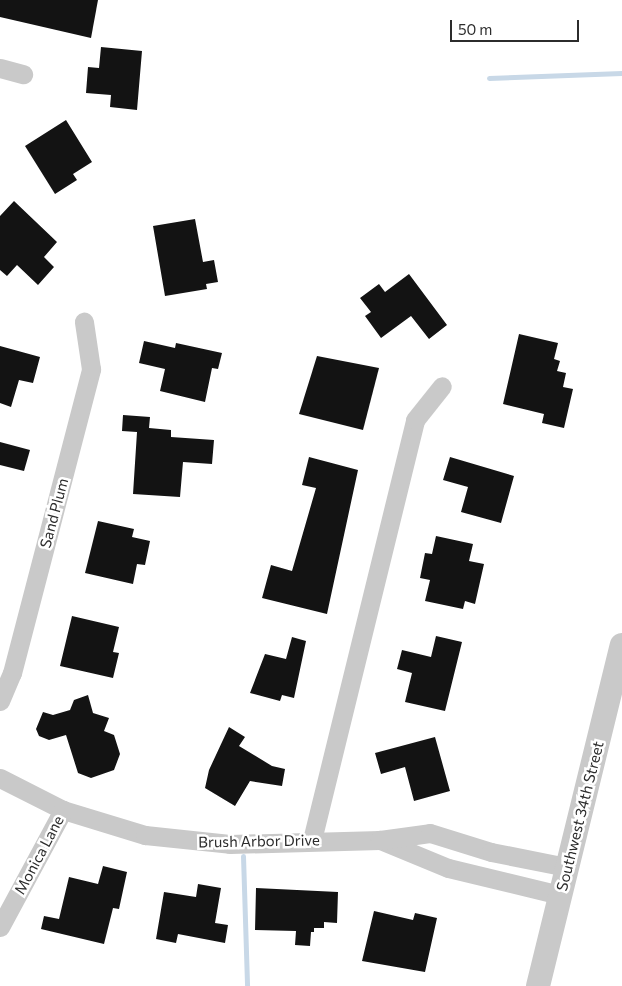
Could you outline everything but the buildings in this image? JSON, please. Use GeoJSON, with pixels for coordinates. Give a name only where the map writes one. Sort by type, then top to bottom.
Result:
{"type":"FeatureCollection","features":[{"type":"Feature","properties":{"kind":"street"},"geometry":{"type":"LineString","coordinates":[[0,68],[23,74]]}},
{"type":"Feature","properties":{"kind":"street","name":"Sand Plum"},"geometry":{"type":"LineString","coordinates":[[0,701],[12,673],[91,369],[84,322]]}},
{"type":"Feature","properties":{"kind":"street"},"geometry":{"type":"LineString","coordinates":[[312,840],[414,420],[442,386]]}},
{"type":"Feature","properties":{"kind":"street","name":"Southwest 34th Street"},"geometry":{"type":"LineString","coordinates":[[538,986],[622,646]]}},
{"type":"Feature","properties":{"kind":"street","name":"Brush Arbor Drive"},"geometry":{"type":"LineString","coordinates":[[0,778],[63,810],[113,827],[184,841],[230,844],[312,840],[380,840],[430,833],[491,852],[567,867]]}},
{"type":"Feature","properties":{"kind":"street","name":"Monica Lane"},"geometry":{"type":"LineString","coordinates":[[0,927],[63,810]]}},
{"type":"Feature","properties":{"kind":"street","name":"Brush Arbor Drive"},"geometry":{"type":"LineString","coordinates":[[380,840],[422,860],[560,895]]}},
{"type":"Feature","properties":{"kind":"street"},"geometry":{"type":"LineString","coordinates":[[484,876],[491,852]]}},
{"type":"Feature","properties":{"kind":"waterway"},"geometry":{"type":"LineString","coordinates":[[489,78],[622,73]]}},
{"type":"Feature","properties":{"kind":"waterway"},"geometry":{"type":"LineString","coordinates":[[243,856],[247,986]]}}]}
